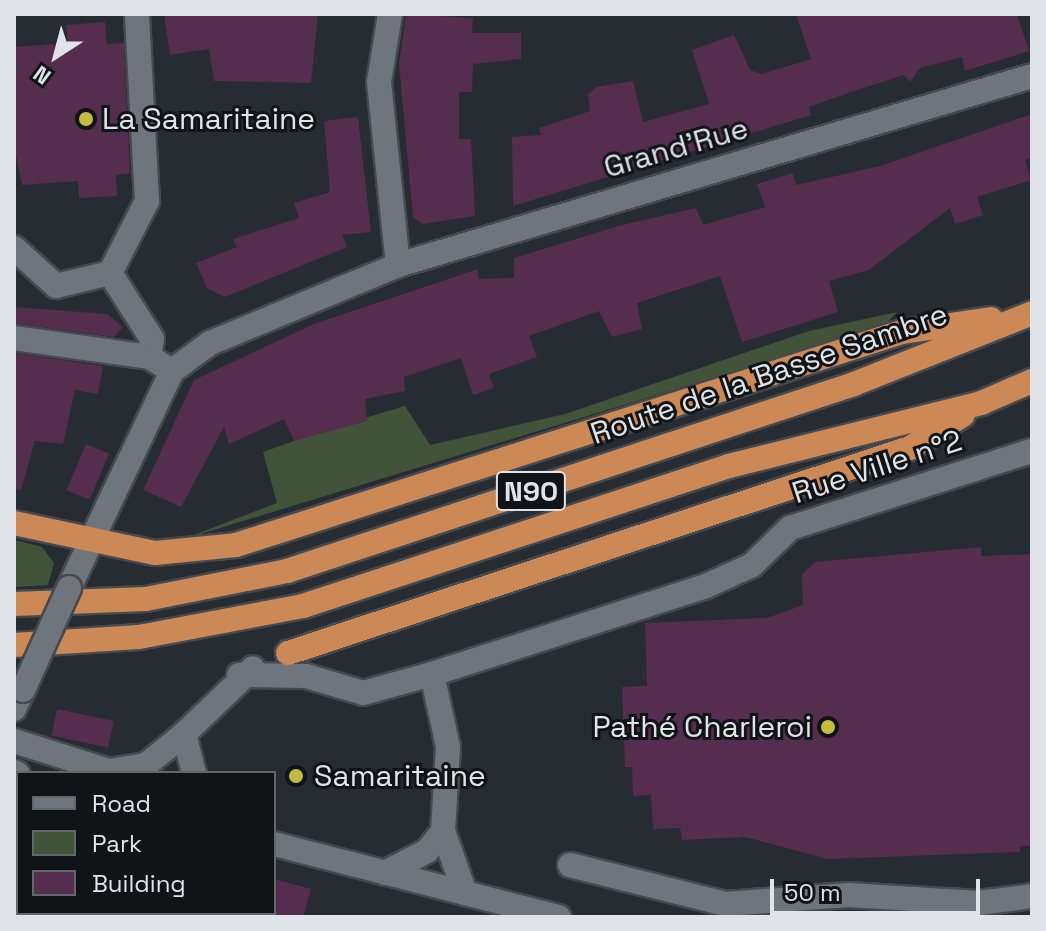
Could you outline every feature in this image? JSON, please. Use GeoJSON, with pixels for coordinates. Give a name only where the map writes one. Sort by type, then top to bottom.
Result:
{"type":"FeatureCollection","features":[{"type":"Feature","properties":{"kind":"highway"},"geometry":{"type":"LineString","coordinates":[[14,523],[92,536],[155,553],[236,545],[902,332],[1028,314]]}},
{"type":"Feature","properties":{"kind":"highway","name":"Route de la Basse Sambre"},"geometry":{"type":"LineString","coordinates":[[14,604],[146,599],[287,571],[854,384],[1028,314]]}},
{"type":"Feature","properties":{"kind":"highway","name":"N90"},"geometry":{"type":"LineString","coordinates":[[14,645],[139,637],[303,606],[729,466],[981,403],[1032,381]]}},
{"type":"Feature","properties":{"kind":"highway"},"geometry":{"type":"LineString","coordinates":[[288,653],[910,448],[981,403]]}},
{"type":"Feature","properties":{"kind":"street"},"geometry":{"type":"LineString","coordinates":[[14,248],[56,286],[110,273],[147,201],[137,14]]}},
{"type":"Feature","properties":{"kind":"street"},"geometry":{"type":"LineString","coordinates":[[390,14],[379,82],[398,265]]}},
{"type":"Feature","properties":{"kind":"street","name":"Grand'Rue"},"geometry":{"type":"LineString","coordinates":[[172,371],[210,343],[398,265],[1032,76]]}},
{"type":"Feature","properties":{"kind":"street"},"geometry":{"type":"LineString","coordinates":[[110,273],[152,339],[149,357]]}},
{"type":"Feature","properties":{"kind":"street"},"geometry":{"type":"LineString","coordinates":[[14,338],[149,357],[172,371],[92,536],[19,699]]}},
{"type":"Feature","properties":{"kind":"street","name":"Rue Ville n°2"},"geometry":{"type":"LineString","coordinates":[[239,675],[306,676],[363,693],[432,674],[752,565],[790,528],[1032,451]]}},
{"type":"Feature","properties":{"kind":"street"},"geometry":{"type":"LineString","coordinates":[[14,741],[109,771],[146,765],[184,734],[239,675],[288,653]]}},
{"type":"Feature","properties":{"kind":"street"},"geometry":{"type":"LineString","coordinates":[[432,674],[448,747],[443,831],[465,893]]}},
{"type":"Feature","properties":{"kind":"street"},"geometry":{"type":"LineString","coordinates":[[184,734],[193,771]]}},
{"type":"Feature","properties":{"kind":"street"},"geometry":{"type":"LineString","coordinates":[[385,873],[427,851],[443,831]]}},
{"type":"Feature","properties":{"kind":"street"},"geometry":{"type":"LineString","coordinates":[[276,845],[559,917]]}},
{"type":"Feature","properties":{"kind":"street"},"geometry":{"type":"LineString","coordinates":[[570,865],[725,904],[849,895],[979,903],[1032,896]]}},
{"type":"Feature","properties":{"kind":"green space"},"geometry":{"type":"Polygon","coordinates":[[[897,312],[885,325],[181,540],[277,503],[263,452],[325,430],[405,406],[430,445],[565,414],[809,331],[897,312]]]}},
{"type":"Feature","properties":{"kind":"green space"},"geometry":{"type":"Polygon","coordinates":[[[14,540],[42,547],[54,563],[48,585],[14,587],[14,540]]]}},
{"type":"Feature","properties":{"kind":"building"},"geometry":{"type":"Polygon","coordinates":[[[164,14],[318,14],[311,83],[214,81],[209,49],[170,55],[164,14]]]}},
{"type":"Feature","properties":{"kind":"building"},"geometry":{"type":"Polygon","coordinates":[[[406,14],[473,18],[472,33],[521,33],[521,59],[473,64],[472,92],[459,92],[459,139],[471,139],[475,216],[423,224],[413,217],[399,64],[406,14]]]}},
{"type":"Feature","properties":{"kind":"building"},"geometry":{"type":"Polygon","coordinates":[[[796,14],[1017,14],[1029,51],[965,71],[962,57],[920,68],[910,82],[904,75],[809,107],[811,115],[513,206],[512,137],[541,135],[539,128],[590,111],[588,95],[596,87],[633,81],[643,122],[709,104],[692,50],[734,35],[750,70],[761,74],[811,59],[796,14]]]}},
{"type":"Feature","properties":{"kind":"building"},"geometry":{"type":"Polygon","coordinates":[[[105,22],[107,44],[124,43],[130,173],[116,175],[117,196],[79,198],[78,181],[22,185],[14,146],[14,47],[68,43],[66,25],[105,22]]]}},
{"type":"Feature","properties":{"kind":"building"},"geometry":{"type":"Polygon","coordinates":[[[1032,114],[1032,158],[1025,160],[1031,180],[977,197],[983,215],[955,224],[950,208],[869,270],[829,281],[838,312],[742,342],[720,276],[637,303],[642,329],[612,337],[599,311],[529,336],[537,357],[489,374],[494,388],[473,395],[461,358],[404,377],[405,391],[365,399],[367,421],[294,441],[284,419],[229,444],[224,427],[181,507],[143,490],[194,380],[314,324],[478,269],[478,279],[514,278],[514,258],[622,225],[696,208],[703,225],[765,207],[757,184],[793,173],[796,185],[880,166],[1032,114]]]}},
{"type":"Feature","properties":{"kind":"building"},"geometry":{"type":"Polygon","coordinates":[[[358,117],[371,232],[342,235],[347,247],[225,297],[207,288],[196,263],[237,247],[233,239],[299,218],[294,203],[330,192],[324,121],[358,117]]]}},
{"type":"Feature","properties":{"kind":"building"},"geometry":{"type":"Polygon","coordinates":[[[14,307],[107,314],[123,327],[114,337],[14,323],[14,307]]]}},
{"type":"Feature","properties":{"kind":"building"},"geometry":{"type":"Polygon","coordinates":[[[14,353],[103,366],[98,394],[75,390],[63,444],[35,441],[21,490],[14,489],[14,353]]]}},
{"type":"Feature","properties":{"kind":"building"},"geometry":{"type":"Polygon","coordinates":[[[86,444],[109,454],[89,500],[66,490],[86,444]]]}},
{"type":"Feature","properties":{"kind":"building","name":"Pathé Charleroi"},"geometry":{"type":"Polygon","coordinates":[[[981,547],[981,556],[1032,554],[1032,846],[1020,846],[1020,852],[828,859],[745,837],[682,840],[680,828],[653,829],[651,795],[633,796],[632,767],[625,767],[622,687],[647,686],[645,623],[767,618],[803,605],[802,574],[815,562],[981,547]]]}},
{"type":"Feature","properties":{"kind":"building"},"geometry":{"type":"Polygon","coordinates":[[[57,709],[114,721],[108,747],[51,735],[57,709]]]}},
{"type":"Feature","properties":{"kind":"building"},"geometry":{"type":"Polygon","coordinates":[[[276,880],[311,889],[303,917],[274,917],[276,880]]]}},
{"type":"Feature","properties":{"kind":"place","name":"La Samaritaine"},"geometry":{"type":"Point","coordinates":[86,119]}},
{"type":"Feature","properties":{"kind":"place","name":"Pathé Charleroi"},"geometry":{"type":"Point","coordinates":[828,727]}},
{"type":"Feature","properties":{"kind":"place","name":"Samaritaine"},"geometry":{"type":"Point","coordinates":[296,776]}}]}
